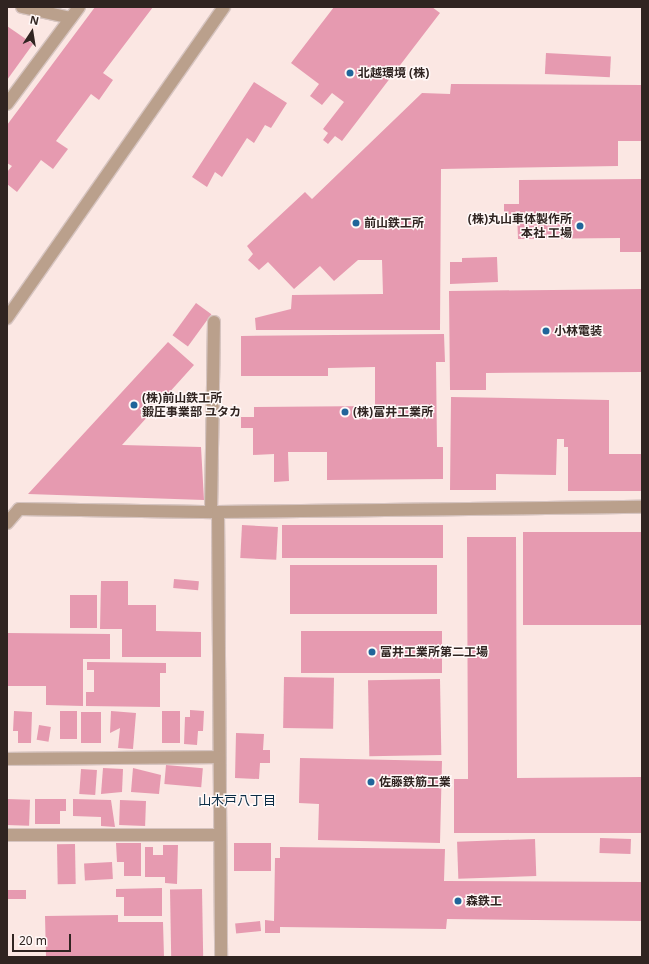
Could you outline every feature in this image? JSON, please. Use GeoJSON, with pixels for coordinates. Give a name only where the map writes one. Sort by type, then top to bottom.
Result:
{"type":"FeatureCollection","features":[{"type":"Feature","properties":{"kind":"street"},"geometry":{"type":"LineString","coordinates":[[22,7],[71,18]]}},
{"type":"Feature","properties":{"kind":"street"},"geometry":{"type":"LineString","coordinates":[[7,104],[79,7]]}},
{"type":"Feature","properties":{"kind":"street"},"geometry":{"type":"LineString","coordinates":[[7,318],[224,7]]}},
{"type":"Feature","properties":{"kind":"street"},"geometry":{"type":"LineString","coordinates":[[214,322],[214,512],[221,957]]}},
{"type":"Feature","properties":{"kind":"street"},"geometry":{"type":"LineString","coordinates":[[7,523],[19,509],[214,512],[642,507]]}},
{"type":"Feature","properties":{"kind":"street"},"geometry":{"type":"LineString","coordinates":[[7,759],[219,757]]}},
{"type":"Feature","properties":{"kind":"street"},"geometry":{"type":"LineString","coordinates":[[7,835],[220,834]]}},
{"type":"Feature","properties":{"kind":"building"},"geometry":{"type":"Polygon","coordinates":[[[95,7],[153,7],[103,73],[113,80],[99,100],[91,94],[56,141],[68,149],[53,169],[41,160],[17,192],[7,184],[7,172],[12,166],[7,163],[7,125],[95,7]]]}},
{"type":"Feature","properties":{"kind":"building","name":"北越環境 (株)"},"geometry":{"type":"Polygon","coordinates":[[[334,7],[432,7],[440,13],[342,141],[335,136],[328,144],[323,140],[328,133],[323,129],[344,102],[332,93],[322,105],[310,96],[319,84],[291,63],[334,7]]]}},
{"type":"Feature","properties":{"kind":"building"},"geometry":{"type":"Polygon","coordinates":[[[7,26],[33,44],[7,80],[7,26]]]}},
{"type":"Feature","properties":{"kind":"building"},"geometry":{"type":"Polygon","coordinates":[[[546,53],[611,56],[610,77],[545,74],[546,53]]]}},
{"type":"Feature","properties":{"kind":"building"},"geometry":{"type":"Polygon","coordinates":[[[254,82],[287,103],[271,128],[265,125],[254,143],[247,138],[222,177],[215,172],[207,187],[192,177],[254,82]]]}},
{"type":"Feature","properties":{"kind":"building","name":"前山鉄工所"},"geometry":{"type":"Polygon","coordinates":[[[451,84],[642,85],[642,141],[618,141],[618,166],[441,169],[440,330],[256,330],[255,318],[291,309],[292,295],[383,294],[382,260],[358,260],[334,281],[320,266],[294,289],[268,262],[259,270],[248,260],[253,254],[247,246],[305,192],[312,199],[422,93],[450,94],[451,84]]]}},
{"type":"Feature","properties":{"kind":"building","name":"(株)丸山車体製作所 本社 工場"},"geometry":{"type":"Polygon","coordinates":[[[642,179],[642,252],[620,252],[620,238],[518,239],[517,214],[504,215],[504,204],[519,204],[519,180],[642,179]]]}},
{"type":"Feature","properties":{"kind":"building"},"geometry":{"type":"Polygon","coordinates":[[[497,257],[498,282],[450,284],[450,262],[462,262],[462,258],[497,257]]]}},
{"type":"Feature","properties":{"kind":"building","name":"小林電装"},"geometry":{"type":"Polygon","coordinates":[[[642,289],[642,372],[486,373],[486,390],[450,390],[449,291],[642,289]]]}},
{"type":"Feature","properties":{"kind":"building"},"geometry":{"type":"Polygon","coordinates":[[[196,303],[211,314],[188,347],[172,335],[196,303]]]}},
{"type":"Feature","properties":{"kind":"building","name":"(株)富井工業所"},"geometry":{"type":"Polygon","coordinates":[[[444,334],[445,362],[436,362],[437,447],[443,447],[443,479],[327,480],[327,452],[288,452],[289,481],[274,482],[274,454],[253,455],[253,428],[241,428],[241,417],[254,417],[254,407],[375,406],[375,367],[328,368],[328,376],[241,376],[241,336],[444,334]]]}},
{"type":"Feature","properties":{"kind":"building","name":"(株)前山鉄工所 鍛圧事業部 ユタカ"},"geometry":{"type":"Polygon","coordinates":[[[168,342],[194,365],[122,445],[201,447],[204,500],[28,494],[168,342]]]}},
{"type":"Feature","properties":{"kind":"building"},"geometry":{"type":"Polygon","coordinates":[[[451,397],[609,400],[609,454],[642,454],[642,491],[568,491],[568,447],[564,447],[564,439],[557,439],[556,475],[496,474],[496,490],[450,490],[451,397]]]}},
{"type":"Feature","properties":{"kind":"building"},"geometry":{"type":"Polygon","coordinates":[[[242,525],[278,527],[276,560],[240,558],[242,525]]]}},
{"type":"Feature","properties":{"kind":"building"},"geometry":{"type":"Polygon","coordinates":[[[282,525],[443,525],[443,558],[282,558],[282,525]]]}},
{"type":"Feature","properties":{"kind":"building"},"geometry":{"type":"Polygon","coordinates":[[[523,532],[642,532],[642,625],[523,625],[523,532]]]}},
{"type":"Feature","properties":{"kind":"building"},"geometry":{"type":"Polygon","coordinates":[[[467,537],[516,537],[517,778],[642,777],[642,833],[454,833],[454,779],[468,779],[467,537]]]}},
{"type":"Feature","properties":{"kind":"building"},"geometry":{"type":"Polygon","coordinates":[[[290,565],[437,565],[437,614],[290,614],[290,565]]]}},
{"type":"Feature","properties":{"kind":"building"},"geometry":{"type":"Polygon","coordinates":[[[174,579],[199,581],[198,590],[173,588],[174,579]]]}},
{"type":"Feature","properties":{"kind":"building"},"geometry":{"type":"Polygon","coordinates":[[[101,581],[128,581],[128,605],[156,605],[156,631],[201,632],[201,657],[122,657],[122,629],[100,629],[101,581]]]}},
{"type":"Feature","properties":{"kind":"building"},"geometry":{"type":"Polygon","coordinates":[[[70,595],[97,595],[97,628],[70,628],[70,595]]]}},
{"type":"Feature","properties":{"kind":"building","name":"富井工業所第二工場"},"geometry":{"type":"Polygon","coordinates":[[[301,631],[442,631],[442,673],[301,673],[301,631]]]}},
{"type":"Feature","properties":{"kind":"building"},"geometry":{"type":"Polygon","coordinates":[[[7,633],[110,634],[110,659],[83,659],[83,706],[46,705],[46,686],[7,686],[7,633]]]}},
{"type":"Feature","properties":{"kind":"building"},"geometry":{"type":"Polygon","coordinates":[[[87,662],[166,663],[166,673],[160,673],[160,707],[86,706],[86,692],[94,692],[94,670],[87,670],[87,662]]]}},
{"type":"Feature","properties":{"kind":"building"},"geometry":{"type":"Polygon","coordinates":[[[284,677],[334,678],[333,729],[283,728],[284,677]]]}},
{"type":"Feature","properties":{"kind":"building"},"geometry":{"type":"Polygon","coordinates":[[[440,679],[441,755],[369,756],[368,680],[440,679]]]}},
{"type":"Feature","properties":{"kind":"building"},"geometry":{"type":"Polygon","coordinates":[[[190,710],[204,711],[203,731],[198,731],[197,745],[184,744],[185,717],[190,717],[190,710]]]}},
{"type":"Feature","properties":{"kind":"building"},"geometry":{"type":"Polygon","coordinates":[[[14,711],[32,712],[31,743],[18,743],[18,731],[13,731],[14,711]]]}},
{"type":"Feature","properties":{"kind":"building"},"geometry":{"type":"Polygon","coordinates":[[[60,711],[77,711],[77,739],[60,739],[60,711]]]}},
{"type":"Feature","properties":{"kind":"building"},"geometry":{"type":"Polygon","coordinates":[[[111,711],[136,713],[133,749],[118,748],[120,728],[110,733],[111,711]]]}},
{"type":"Feature","properties":{"kind":"building"},"geometry":{"type":"Polygon","coordinates":[[[162,711],[180,711],[180,743],[162,743],[162,711]]]}},
{"type":"Feature","properties":{"kind":"building"},"geometry":{"type":"Polygon","coordinates":[[[81,712],[101,712],[101,743],[81,743],[81,712]]]}},
{"type":"Feature","properties":{"kind":"building"},"geometry":{"type":"Polygon","coordinates":[[[39,725],[51,727],[49,742],[37,740],[39,725]]]}},
{"type":"Feature","properties":{"kind":"building"},"geometry":{"type":"Polygon","coordinates":[[[236,733],[264,734],[263,750],[270,750],[270,763],[260,763],[259,779],[235,778],[236,733]]]}},
{"type":"Feature","properties":{"kind":"building","name":"佐藤鉄筋工業"},"geometry":{"type":"Polygon","coordinates":[[[300,758],[442,761],[440,843],[318,840],[319,804],[299,803],[300,758]]]}},
{"type":"Feature","properties":{"kind":"building"},"geometry":{"type":"Polygon","coordinates":[[[166,765],[203,768],[201,787],[164,784],[166,765]]]}},
{"type":"Feature","properties":{"kind":"building"},"geometry":{"type":"Polygon","coordinates":[[[103,768],[123,769],[122,792],[101,794],[103,768]]]}},
{"type":"Feature","properties":{"kind":"building"},"geometry":{"type":"Polygon","coordinates":[[[133,768],[161,775],[159,794],[131,792],[133,768]]]}},
{"type":"Feature","properties":{"kind":"building"},"geometry":{"type":"Polygon","coordinates":[[[81,769],[97,770],[95,795],[79,794],[81,769]]]}},
{"type":"Feature","properties":{"kind":"building"},"geometry":{"type":"Polygon","coordinates":[[[7,799],[30,800],[29,826],[7,825],[7,799]]]}},
{"type":"Feature","properties":{"kind":"building"},"geometry":{"type":"Polygon","coordinates":[[[35,799],[66,799],[66,811],[60,811],[60,824],[35,824],[35,799]]]}},
{"type":"Feature","properties":{"kind":"building"},"geometry":{"type":"Polygon","coordinates":[[[73,799],[111,800],[115,827],[101,826],[101,817],[73,816],[73,799]]]}},
{"type":"Feature","properties":{"kind":"building"},"geometry":{"type":"Polygon","coordinates":[[[120,800],[146,801],[145,826],[119,825],[120,800]]]}},
{"type":"Feature","properties":{"kind":"building"},"geometry":{"type":"Polygon","coordinates":[[[600,838],[631,839],[630,854],[599,853],[600,838]]]}},
{"type":"Feature","properties":{"kind":"building"},"geometry":{"type":"Polygon","coordinates":[[[535,839],[536,876],[458,879],[457,842],[535,839]]]}},
{"type":"Feature","properties":{"kind":"building"},"geometry":{"type":"Polygon","coordinates":[[[116,843],[141,843],[141,876],[124,876],[124,862],[117,862],[116,843]]]}},
{"type":"Feature","properties":{"kind":"building"},"geometry":{"type":"Polygon","coordinates":[[[234,843],[271,843],[271,871],[234,871],[234,843]]]}},
{"type":"Feature","properties":{"kind":"building"},"geometry":{"type":"Polygon","coordinates":[[[57,844],[75,844],[76,884],[58,884],[57,844]]]}},
{"type":"Feature","properties":{"kind":"building"},"geometry":{"type":"Polygon","coordinates":[[[163,845],[178,845],[177,884],[165,883],[165,877],[145,877],[145,847],[153,847],[153,855],[163,855],[163,845]]]}},
{"type":"Feature","properties":{"kind":"building","name":"森鉄工"},"geometry":{"type":"Polygon","coordinates":[[[280,847],[445,849],[444,881],[642,882],[642,921],[447,919],[446,929],[280,927],[280,933],[265,933],[265,920],[274,921],[275,858],[280,858],[280,847]]]}},
{"type":"Feature","properties":{"kind":"building"},"geometry":{"type":"Polygon","coordinates":[[[112,862],[113,879],[85,880],[84,863],[112,862]]]}},
{"type":"Feature","properties":{"kind":"building"},"geometry":{"type":"Polygon","coordinates":[[[162,888],[162,916],[124,916],[124,897],[116,897],[116,889],[162,888]]]}},
{"type":"Feature","properties":{"kind":"building"},"geometry":{"type":"Polygon","coordinates":[[[202,889],[203,957],[171,957],[170,890],[202,889]]]}},
{"type":"Feature","properties":{"kind":"building"},"geometry":{"type":"Polygon","coordinates":[[[7,890],[26,890],[26,899],[7,899],[7,890]]]}},
{"type":"Feature","properties":{"kind":"building"},"geometry":{"type":"Polygon","coordinates":[[[118,915],[118,922],[163,922],[164,957],[46,957],[45,916],[118,915]]]}},
{"type":"Feature","properties":{"kind":"building"},"geometry":{"type":"Polygon","coordinates":[[[260,921],[261,931],[236,934],[235,924],[260,921]]]}},
{"type":"Feature","properties":{"kind":"place","name":"北越環境 (株)"},"geometry":{"type":"Point","coordinates":[350,73]}},
{"type":"Feature","properties":{"kind":"place","name":"前山鉄工所"},"geometry":{"type":"Point","coordinates":[356,223]}},
{"type":"Feature","properties":{"kind":"place","name":"(株)丸山車体製作所 本社 工場"},"geometry":{"type":"Point","coordinates":[580,226]}},
{"type":"Feature","properties":{"kind":"place","name":"小林電装"},"geometry":{"type":"Point","coordinates":[546,331]}},
{"type":"Feature","properties":{"kind":"place","name":"(株)前山鉄工所 鍛圧事業部 ユタカ"},"geometry":{"type":"Point","coordinates":[134,405]}},
{"type":"Feature","properties":{"kind":"place","name":"(株)富井工業所"},"geometry":{"type":"Point","coordinates":[345,412]}},
{"type":"Feature","properties":{"kind":"place","name":"富井工業所第二工場"},"geometry":{"type":"Point","coordinates":[372,652]}},
{"type":"Feature","properties":{"kind":"place","name":"佐藤鉄筋工業"},"geometry":{"type":"Point","coordinates":[371,782]}},
{"type":"Feature","properties":{"kind":"place","name":"森鉄工"},"geometry":{"type":"Point","coordinates":[458,901]}},
{"type":"Feature","properties":{"kind":"district","name":"山木戸八丁目"},"geometry":{"type":"Point","coordinates":[237,800]}}]}
